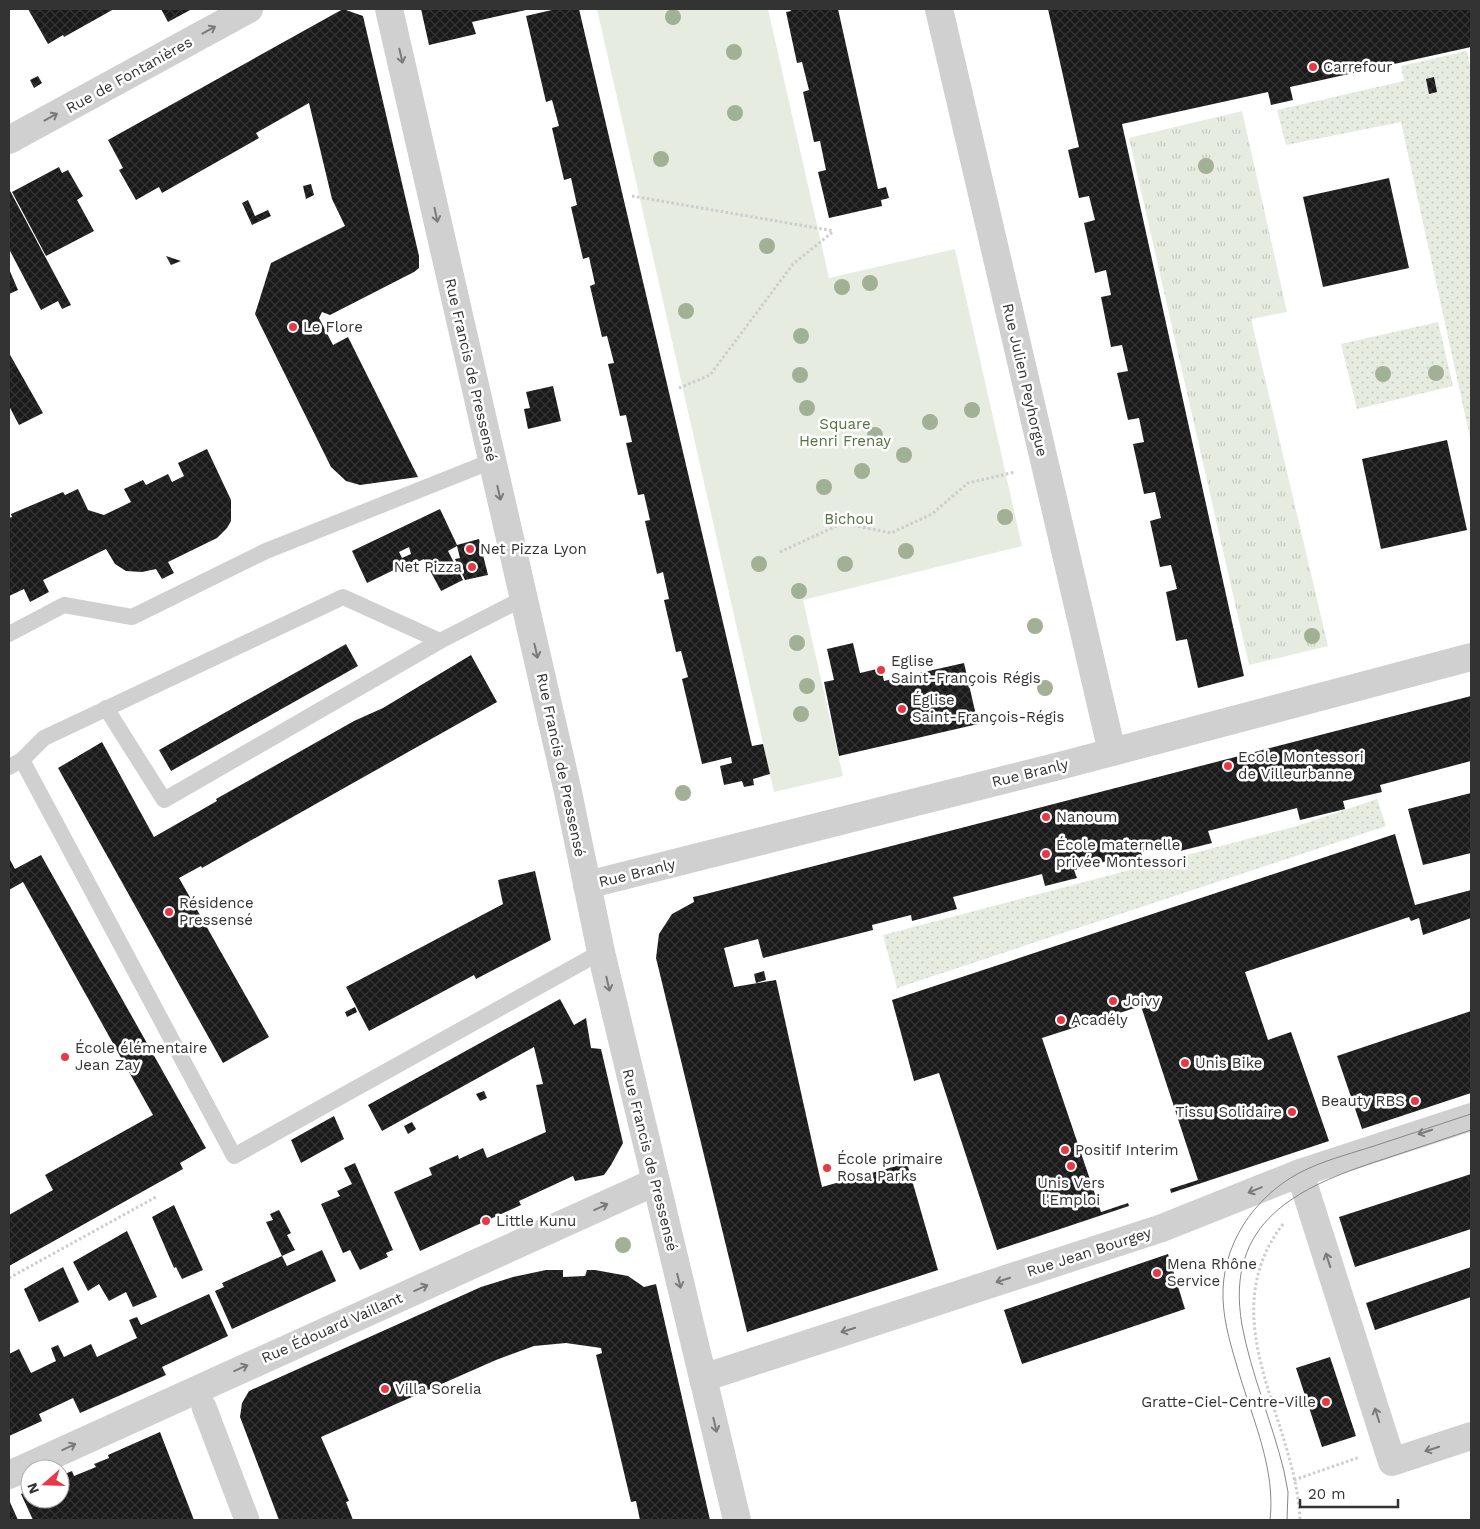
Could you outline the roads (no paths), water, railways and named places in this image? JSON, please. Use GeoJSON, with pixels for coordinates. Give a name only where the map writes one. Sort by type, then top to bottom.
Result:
{"type":"FeatureCollection","features":[{"type":"Feature","properties":{"kind":"street","name":"Rue de Fontanières"},"geometry":{"type":"LineString","coordinates":[[9,140],[248,9]]}},
{"type":"Feature","properties":{"kind":"street","name":"Rue Francis de Pressensé"},"geometry":{"type":"LineString","coordinates":[[390,9],[524,598],[601,952],[737,1520]]}},
{"type":"Feature","properties":{"kind":"street","name":"Rue Julien Peyhorgue"},"geometry":{"type":"LineString","coordinates":[[940,9],[1112,752]]}},
{"type":"Feature","properties":{"kind":"street","name":"Rue Branly"},"geometry":{"type":"LineString","coordinates":[[587,885],[1112,752],[1471,657]]}},
{"type":"Feature","properties":{"kind":"street","name":"Rue Jean Bourgey"},"geometry":{"type":"LineString","coordinates":[[703,1378],[1162,1228],[1300,1173],[1471,1117]]}},
{"type":"Feature","properties":{"kind":"street"},"geometry":{"type":"LineString","coordinates":[[1300,1173],[1380,1458],[1471,1436]]}},
{"type":"Feature","properties":{"kind":"street","name":"Rue Édouard Vaillant"},"geometry":{"type":"LineString","coordinates":[[9,1475],[655,1182]]}},
{"type":"Feature","properties":{"kind":"street"},"geometry":{"type":"LineString","coordinates":[[204,1407],[247,1520]]}},
{"type":"Feature","properties":{"kind":"lane"},"geometry":{"type":"LineString","coordinates":[[9,634],[64,605],[132,617],[266,551],[492,461]]}},
{"type":"Feature","properties":{"kind":"lane"},"geometry":{"type":"LineString","coordinates":[[440,641],[343,598],[44,738],[15,764],[234,1156],[601,952]]}},
{"type":"Feature","properties":{"kind":"lane"},"geometry":{"type":"LineString","coordinates":[[106,708],[164,800],[440,641],[524,598]]}},
{"type":"Feature","properties":{"kind":"tram line"},"geometry":{"type":"LineString","coordinates":[[1270,1520],[1271,1501],[1267,1464],[1231,1346],[1224,1309],[1224,1279],[1234,1242],[1243,1225],[1267,1196],[1282,1183],[1299,1173],[1336,1158],[1471,1114]]}},
{"type":"Feature","properties":{"kind":"tram line"},"geometry":{"type":"LineString","coordinates":[[1287,1520],[1288,1492],[1284,1471],[1251,1362],[1242,1325],[1239,1289],[1244,1259],[1256,1234],[1274,1214],[1296,1197],[1350,1171],[1471,1130]]}},
{"type":"Feature","properties":{"kind":"place","name":"Carrefour"},"geometry":{"type":"Point","coordinates":[1313,67]}},
{"type":"Feature","properties":{"kind":"place","name":"Le Flore"},"geometry":{"type":"Point","coordinates":[293,327]}},
{"type":"Feature","properties":{"kind":"place","name":"Net Pizza Lyon"},"geometry":{"type":"Point","coordinates":[470,549]}},
{"type":"Feature","properties":{"kind":"place","name":"Net Pizza"},"geometry":{"type":"Point","coordinates":[472,567]}},
{"type":"Feature","properties":{"kind":"place","name":"Eglise Saint-François Régis"},"geometry":{"type":"Point","coordinates":[881,670]}},
{"type":"Feature","properties":{"kind":"place","name":"Église Saint-François-Régis"},"geometry":{"type":"Point","coordinates":[902,709]}},
{"type":"Feature","properties":{"kind":"place","name":"Ecole Montessori de Villeurbanne"},"geometry":{"type":"Point","coordinates":[1228,766]}},
{"type":"Feature","properties":{"kind":"place","name":"Nanoum"},"geometry":{"type":"Point","coordinates":[1046,817]}},
{"type":"Feature","properties":{"kind":"place","name":"École maternelle privée Montessori"},"geometry":{"type":"Point","coordinates":[1046,854]}},
{"type":"Feature","properties":{"kind":"place","name":"Résidence Pressensé"},"geometry":{"type":"Point","coordinates":[169,912]}},
{"type":"Feature","properties":{"kind":"place","name":"Joivy"},"geometry":{"type":"Point","coordinates":[1113,1001]}},
{"type":"Feature","properties":{"kind":"place","name":"Acadély"},"geometry":{"type":"Point","coordinates":[1061,1020]}},
{"type":"Feature","properties":{"kind":"place","name":"École élémentaire Jean Zay"},"geometry":{"type":"Point","coordinates":[65,1057]}},
{"type":"Feature","properties":{"kind":"place","name":"Unis Bike"},"geometry":{"type":"Point","coordinates":[1185,1063]}},
{"type":"Feature","properties":{"kind":"place","name":"Beauty RBS"},"geometry":{"type":"Point","coordinates":[1415,1101]}},
{"type":"Feature","properties":{"kind":"place","name":"Tissu Solidaire"},"geometry":{"type":"Point","coordinates":[1292,1112]}},
{"type":"Feature","properties":{"kind":"place","name":"Positif Interim"},"geometry":{"type":"Point","coordinates":[1065,1150]}},
{"type":"Feature","properties":{"kind":"place","name":"Unis Vers l'Emploi"},"geometry":{"type":"Point","coordinates":[1071,1166]}},
{"type":"Feature","properties":{"kind":"place","name":"École primaire Rosa Parks"},"geometry":{"type":"Point","coordinates":[827,1168]}},
{"type":"Feature","properties":{"kind":"place","name":"Little Kunu"},"geometry":{"type":"Point","coordinates":[486,1221]}},
{"type":"Feature","properties":{"kind":"place","name":"Mena Rhône Service"},"geometry":{"type":"Point","coordinates":[1157,1273]}},
{"type":"Feature","properties":{"kind":"place","name":"Villa Sorelia"},"geometry":{"type":"Point","coordinates":[385,1389]}},
{"type":"Feature","properties":{"kind":"place","name":"Gratte-Ciel-Centre-Ville"},"geometry":{"type":"Point","coordinates":[1326,1402]}},
{"type":"Feature","properties":{"kind":"park label","name":"Square Henri Frenay"},"geometry":{"type":"Point","coordinates":[845,432]}},
{"type":"Feature","properties":{"kind":"park label","name":"Bichou"},"geometry":{"type":"Point","coordinates":[849,519]}}]}
